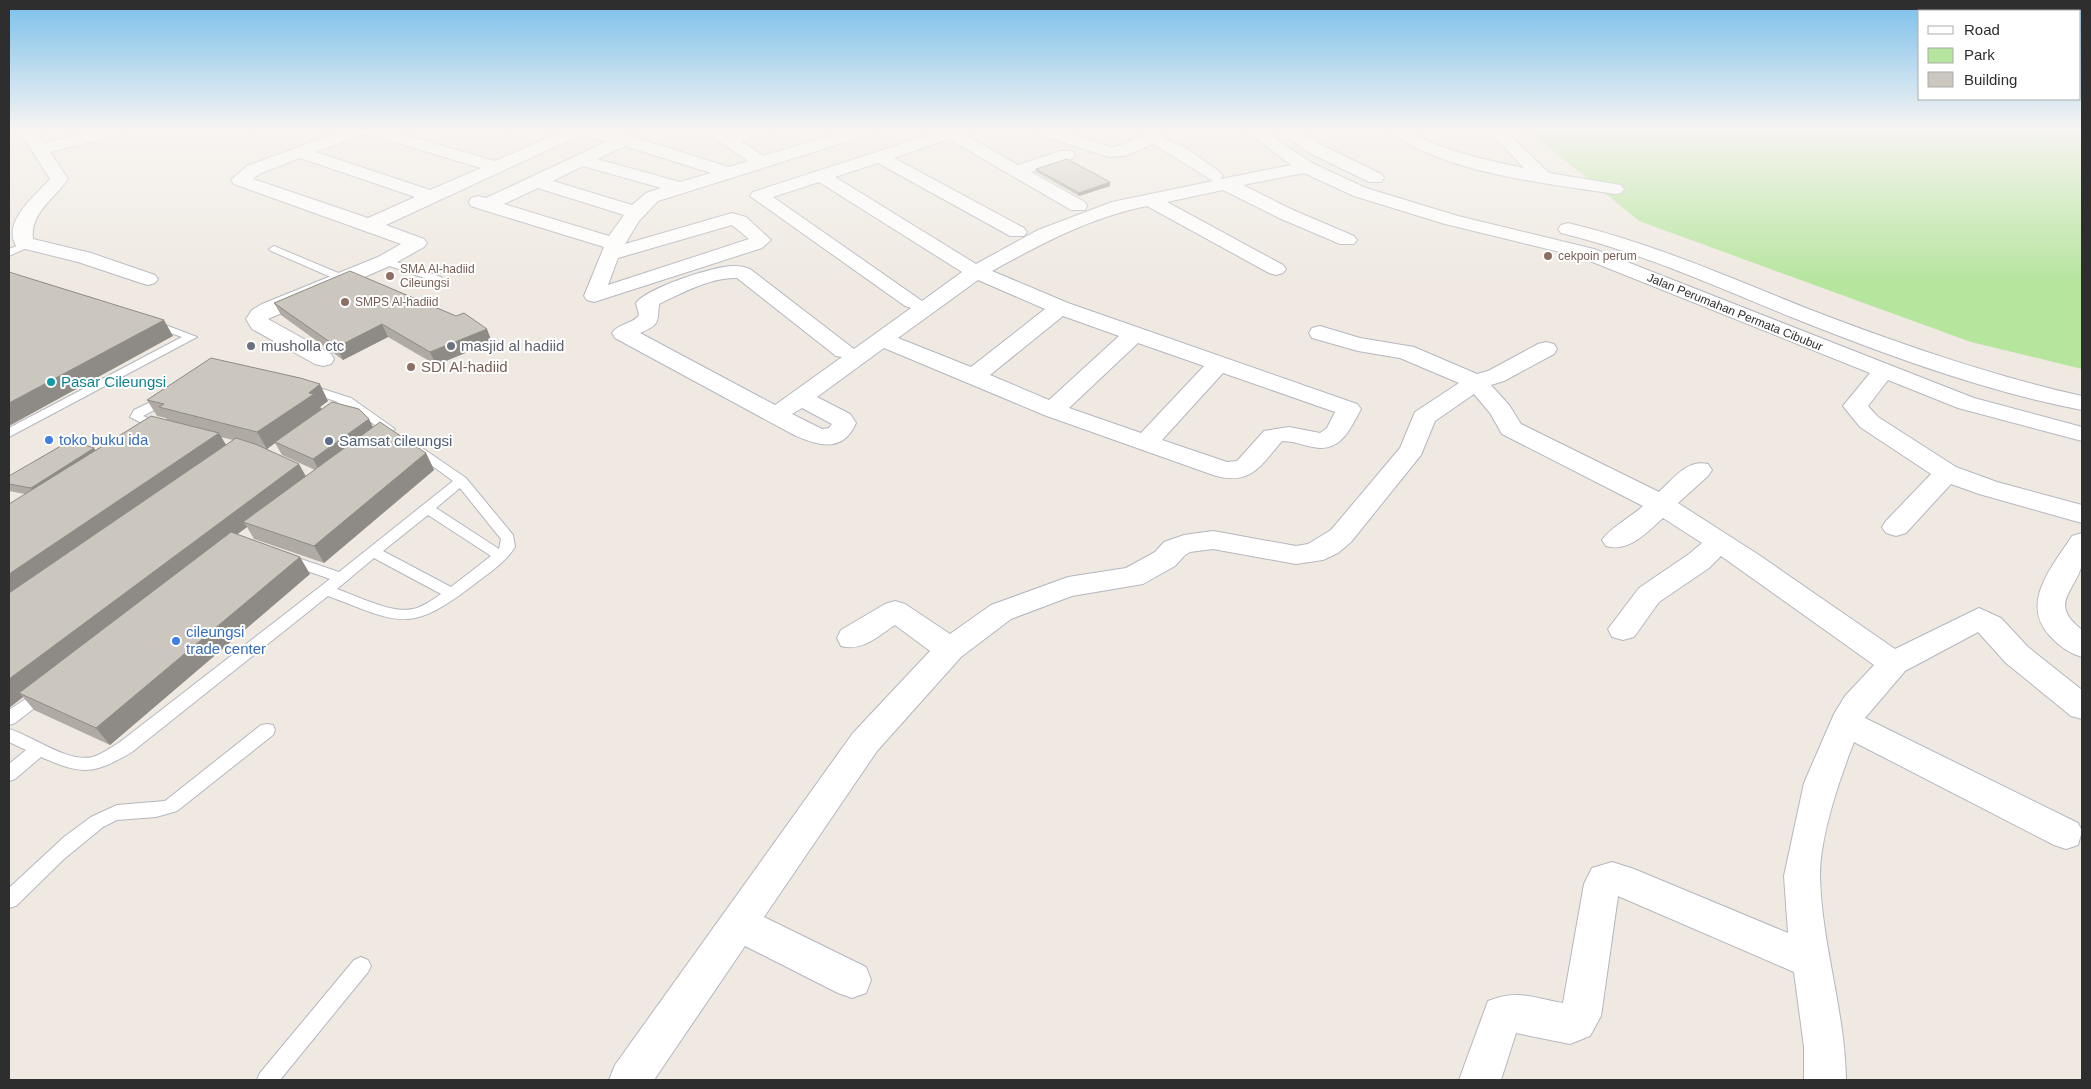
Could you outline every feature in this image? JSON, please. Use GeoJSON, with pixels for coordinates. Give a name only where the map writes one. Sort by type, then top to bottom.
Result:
{"type":"FeatureCollection","features":[{"type":"Feature","properties":{"kind":"street"},"geometry":{"type":"LineString","coordinates":[[57,181],[30,210],[23,240],[26,245],[84,258],[148,279]]}},
{"type":"Feature","properties":{"kind":"street"},"geometry":{"type":"LineString","coordinates":[[242,181],[369,224],[417,243],[385,261],[260,314],[257,319],[260,324],[323,359]]}},
{"type":"Feature","properties":{"kind":"street"},"geometry":{"type":"LineString","coordinates":[[395,181],[439,194],[487,205],[613,249],[732,220],[739,221],[761,240],[755,244],[594,296],[613,249],[634,212],[652,197],[697,181]]}},
{"type":"Feature","properties":{"kind":"street"},"geometry":{"type":"LineString","coordinates":[[369,224],[467,181]]}},
{"type":"Feature","properties":{"kind":"street"},"geometry":{"type":"LineString","coordinates":[[655,181],[677,187]]}},
{"type":"Feature","properties":{"kind":"street"},"geometry":{"type":"LineString","coordinates":[[697,215],[802,181]]}},
{"type":"Feature","properties":{"kind":"street"},"geometry":{"type":"LineString","coordinates":[[828,181],[969,268],[1060,308],[1218,365],[1349,409],[1333,437],[1319,441],[1295,434],[1279,433],[1273,436],[1245,468],[1240,470],[1224,470],[1206,466],[1052,410],[882,339]]}},
{"type":"Feature","properties":{"kind":"street"},"geometry":{"type":"LineString","coordinates":[[924,181],[1017,232]]}},
{"type":"Feature","properties":{"kind":"street"},"geometry":{"type":"LineString","coordinates":[[1033,181],[1078,206]]}},
{"type":"Feature","properties":{"kind":"street"},"geometry":{"type":"LineString","coordinates":[[782,404],[882,339],[969,268],[1017,232],[1078,206],[1216,181]]}},
{"type":"Feature","properties":{"kind":"street"},"geometry":{"type":"LineString","coordinates":[[782,404],[844,351],[912,302],[969,268],[1066,224],[1110,209],[1217,181]]}},
{"type":"Feature","properties":{"kind":"street"},"geometry":{"type":"LineString","coordinates":[[1222,181],[1286,214],[1348,240]]}},
{"type":"Feature","properties":{"kind":"street","name":"Jalan Perumahan Permata Cibubur"},"geometry":{"type":"LineString","coordinates":[[1336,181],[1360,192],[1398,205],[1651,254],[1916,357],[1994,382],[2082,403]]}},
{"type":"Feature","properties":{"kind":"street","name":"Jalan Perumahan Permata Cibubur"},"geometry":{"type":"LineString","coordinates":[[1383,181],[1570,238],[1596,257],[1883,372],[1966,403],[2082,434]]}},
{"type":"Feature","properties":{"kind":"street"},"geometry":{"type":"LineString","coordinates":[[1561,181],[1615,189]]}},
{"type":"Feature","properties":{"kind":"street"},"geometry":{"type":"LineString","coordinates":[[487,205],[536,182],[634,212]]}},
{"type":"Feature","properties":{"kind":"street"},"geometry":{"type":"LineString","coordinates":[[759,196],[912,302]]}},
{"type":"Feature","properties":{"kind":"street"},"geometry":{"type":"LineString","coordinates":[[1150,200],[1276,269]]}},
{"type":"Feature","properties":{"kind":"street"},"geometry":{"type":"LineString","coordinates":[[782,404],[623,333],[645,323],[650,315],[647,303],[652,300],[705,279],[736,271],[743,273],[844,351]]}},
{"type":"Feature","properties":{"kind":"street"},"geometry":{"type":"LineString","coordinates":[[973,377],[1060,308]]}},
{"type":"Feature","properties":{"kind":"street"},"geometry":{"type":"LineString","coordinates":[[645,323],[782,404]]}},
{"type":"Feature","properties":{"kind":"street"},"geometry":{"type":"LineString","coordinates":[[1320,333],[1358,344],[1406,352],[1476,382],[1501,410],[1511,429],[1660,504],[1720,542],[1894,663]]}},
{"type":"Feature","properties":{"kind":"street"},"geometry":{"type":"LineString","coordinates":[[1052,410],[1134,334]]}},
{"type":"Feature","properties":{"kind":"street"},"geometry":{"type":"LineString","coordinates":[[630,1080],[740,924],[864,742],[950,649],[1001,612],[1068,587],[1133,577],[1165,560],[1174,549],[1184,544],[1213,540],[1296,555],[1313,553],[1328,546],[1341,536],[1412,450],[1424,417],[1476,382],[1496,376],[1546,349]]}},
{"type":"Feature","properties":{"kind":"street"},"geometry":{"type":"LineString","coordinates":[[1144,443],[1218,365]]}},
{"type":"Feature","properties":{"kind":"street"},"geometry":{"type":"LineString","coordinates":[[1883,372],[1855,408],[1869,422],[1947,473],[1988,488],[2082,514]]}},
{"type":"Feature","properties":{"kind":"street"},"geometry":{"type":"LineString","coordinates":[[1616,540],[1636,527],[1699,470]]}},
{"type":"Feature","properties":{"kind":"street"},"geometry":{"type":"LineString","coordinates":[[1896,527],[1947,473]]}},
{"type":"Feature","properties":{"kind":"street"},"geometry":{"type":"LineString","coordinates":[[1623,629],[1649,595],[1699,561],[1720,542]]}},
{"type":"Feature","properties":{"kind":"street"},"geometry":{"type":"LineString","coordinates":[[2082,542],[2051,598],[2051,614],[2057,625],[2082,646]]}},
{"type":"Feature","properties":{"kind":"street"},"geometry":{"type":"LineString","coordinates":[[852,638],[895,611],[950,649]]}},
{"type":"Feature","properties":{"kind":"street"},"geometry":{"type":"LineString","coordinates":[[1825,1080],[1824,1047],[1813,962],[1805,918],[1802,876],[1821,783],[1845,723],[1856,706],[1894,663],[1979,619],[1991,626],[2017,654],[2082,707]]}},
{"type":"Feature","properties":{"kind":"street"},"geometry":{"type":"LineString","coordinates":[[1845,723],[2066,834]]}},
{"type":"Feature","properties":{"kind":"street"},"geometry":{"type":"LineString","coordinates":[[1480,1080],[1502,1015],[1510,1012],[1570,1024],[1576,1022],[1581,1016],[1602,884],[1605,879],[1612,878],[1634,885],[1813,962]]}},
{"type":"Feature","properties":{"kind":"street"},"geometry":{"type":"LineString","coordinates":[[740,924],[852,980]]}},
{"type":"Feature","properties":{"kind":"lane"},"geometry":{"type":"LineString","coordinates":[[9,253],[26,245]]}},
{"type":"Feature","properties":{"kind":"lane"},"geometry":{"type":"LineString","coordinates":[[274,249],[344,279]]}},
{"type":"Feature","properties":{"kind":"lane"},"geometry":{"type":"LineString","coordinates":[[385,261],[437,279]]}},
{"type":"Feature","properties":{"kind":"lane"},"geometry":{"type":"LineString","coordinates":[[9,433],[191,337],[142,319]]}},
{"type":"Feature","properties":{"kind":"lane"},"geometry":{"type":"LineString","coordinates":[[292,382],[347,401],[461,480],[508,538],[508,548],[501,556],[427,610],[410,615],[395,614],[326,590]]}},
{"type":"Feature","properties":{"kind":"lane"},"geometry":{"type":"LineString","coordinates":[[142,438],[163,428],[140,421],[136,418],[138,413],[180,391]]}},
{"type":"Feature","properties":{"kind":"lane"},"geometry":{"type":"LineString","coordinates":[[316,423],[347,401]]}},
{"type":"Feature","properties":{"kind":"lane"},"geometry":{"type":"LineString","coordinates":[[374,440],[388,429]]}},
{"type":"Feature","properties":{"kind":"lane"},"geometry":{"type":"LineString","coordinates":[[9,735],[74,765],[106,760],[126,747],[326,590],[428,509],[461,480]]}},
{"type":"Feature","properties":{"kind":"lane"},"geometry":{"type":"LineString","coordinates":[[428,509],[501,556]]}},
{"type":"Feature","properties":{"kind":"lane"},"geometry":{"type":"LineString","coordinates":[[374,552],[450,593]]}},
{"type":"Feature","properties":{"kind":"lane"},"geometry":{"type":"LineString","coordinates":[[278,555],[341,578]]}},
{"type":"Feature","properties":{"kind":"lane"},"geometry":{"type":"LineString","coordinates":[[9,719],[55,684]]}},
{"type":"Feature","properties":{"kind":"lane"},"geometry":{"type":"LineString","coordinates":[[9,900],[81,835],[110,816],[122,812],[161,810],[171,806],[267,730]]}},
{"type":"Feature","properties":{"kind":"lane"},"geometry":{"type":"LineString","coordinates":[[9,774],[39,750]]}},
{"type":"Feature","properties":{"kind":"lane"},"geometry":{"type":"LineString","coordinates":[[267,1080],[361,966]]}},
{"type":"Feature","properties":{"kind":"green space"},"geometry":{"type":"Polygon","coordinates":[[[1590,181],[2082,181],[2082,369],[1971,342],[1639,221],[1590,181]]]}},
{"type":"Feature","properties":{"kind":"building"},"geometry":{"type":"Polygon","coordinates":[[[1057,181],[1110,182],[1079,193],[1057,181]]]}},
{"type":"Feature","properties":{"kind":"building"},"geometry":{"type":"Polygon","coordinates":[[[350,271],[456,316],[464,313],[487,329],[430,352],[382,324],[337,347],[274,303],[350,271]]]}},
{"type":"Feature","properties":{"kind":"building","name":"Pasar Cileungsi"},"geometry":{"type":"Polygon","coordinates":[[[9,272],[164,320],[9,403],[9,272]]]}},
{"type":"Feature","properties":{"kind":"building"},"geometry":{"type":"Polygon","coordinates":[[[211,358],[320,384],[309,393],[314,394],[257,432],[159,407],[164,404],[147,400],[211,358]]]}},
{"type":"Feature","properties":{"kind":"building"},"geometry":{"type":"Polygon","coordinates":[[[332,402],[359,409],[369,419],[313,459],[275,442],[332,402]]]}},
{"type":"Feature","properties":{"kind":"building"},"geometry":{"type":"Polygon","coordinates":[[[151,416],[219,433],[9,574],[9,504],[151,416]]]}},
{"type":"Feature","properties":{"kind":"building"},"geometry":{"type":"Polygon","coordinates":[[[380,422],[426,453],[314,546],[243,522],[380,422]]]}},
{"type":"Feature","properties":{"kind":"building"},"geometry":{"type":"Polygon","coordinates":[[[236,438],[255,444],[299,464],[9,679],[9,593],[236,438]]]}},
{"type":"Feature","properties":{"kind":"building"},"geometry":{"type":"Polygon","coordinates":[[[71,440],[94,448],[31,488],[9,484],[9,476],[71,440]]]}},
{"type":"Feature","properties":{"kind":"building","name":"cileungsi trade center"},"geometry":{"type":"Polygon","coordinates":[[[231,532],[300,557],[96,728],[19,693],[231,532]]]}},
{"type":"Feature","properties":{"kind":"place","name":"cekpoin perum"},"geometry":{"type":"Point","coordinates":[1548,256]}},
{"type":"Feature","properties":{"kind":"place","name":"SMA Al-hadiid Cileungsi"},"geometry":{"type":"Point","coordinates":[390,276]}},
{"type":"Feature","properties":{"kind":"place","name":"SMPS Al-hadiid"},"geometry":{"type":"Point","coordinates":[345,302]}},
{"type":"Feature","properties":{"kind":"place","name":"musholla ctc"},"geometry":{"type":"Point","coordinates":[251,346]}},
{"type":"Feature","properties":{"kind":"place","name":"masjid al hadiid"},"geometry":{"type":"Point","coordinates":[451,346]}},
{"type":"Feature","properties":{"kind":"place","name":"SDI Al-hadiid"},"geometry":{"type":"Point","coordinates":[411,367]}},
{"type":"Feature","properties":{"kind":"place","name":"Pasar Cileungsi"},"geometry":{"type":"Point","coordinates":[51,382]}},
{"type":"Feature","properties":{"kind":"place","name":"toko buku ida"},"geometry":{"type":"Point","coordinates":[49,440]}},
{"type":"Feature","properties":{"kind":"place","name":"Samsat cileungsi"},"geometry":{"type":"Point","coordinates":[329,441]}},
{"type":"Feature","properties":{"kind":"place","name":"cileungsi trade center"},"geometry":{"type":"Point","coordinates":[176,641]}}]}
